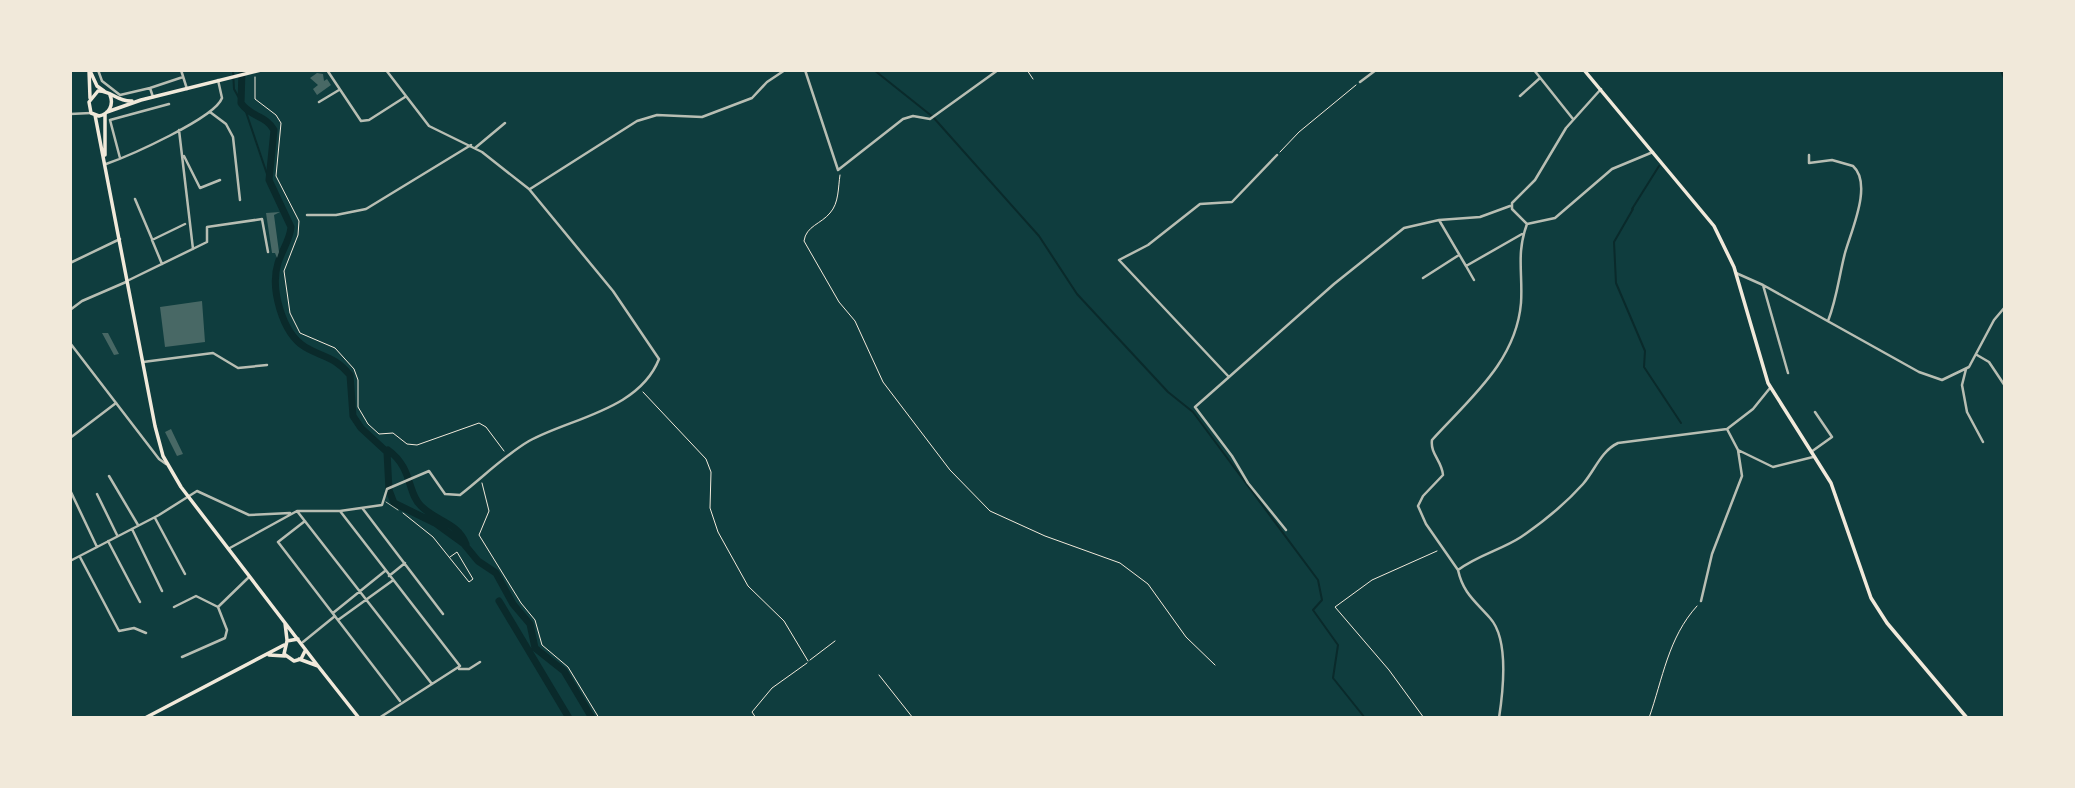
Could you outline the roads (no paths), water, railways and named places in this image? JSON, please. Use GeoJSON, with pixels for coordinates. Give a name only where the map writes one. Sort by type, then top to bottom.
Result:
{"type":"FeatureCollection","features":[{"type":"Feature","properties":{"kind":"main road"},"geometry":{"type":"LineString","coordinates":[[93,114],[106,113],[141,100],[261,70]]}},
{"type":"Feature","properties":{"kind":"main road"},"geometry":{"type":"LineString","coordinates":[[1584,70],[1706,214],[1727,249],[1770,388],[1837,495],[1874,604],[1967,718]]}},
{"type":"Feature","properties":{"kind":"main road"},"geometry":{"type":"LineString","coordinates":[[90,71],[96,84],[119,101],[141,100]]}},
{"type":"Feature","properties":{"kind":"main road"},"geometry":{"type":"LineString","coordinates":[[90,71],[89,105],[106,162],[142,362],[155,426],[167,464],[249,577],[302,641],[359,718]]}},
{"type":"Feature","properties":{"kind":"main road"},"geometry":{"type":"LineString","coordinates":[[90,98],[95,92],[104,91]]}},
{"type":"Feature","properties":{"kind":"main road"},"geometry":{"type":"LineString","coordinates":[[106,162],[106,113],[111,105],[110,95]]}},
{"type":"Feature","properties":{"kind":"main road"},"geometry":{"type":"LineString","coordinates":[[284,621],[285,656]]}},
{"type":"Feature","properties":{"kind":"main road"},"geometry":{"type":"LineString","coordinates":[[145,718],[285,643],[302,641]]}},
{"type":"Feature","properties":{"kind":"main road"},"geometry":{"type":"LineString","coordinates":[[299,659],[306,649]]}},
{"type":"Feature","properties":{"kind":"main road"},"geometry":{"type":"LineString","coordinates":[[260,657],[285,656],[318,666]]}},
{"type":"Feature","properties":{"kind":"street"},"geometry":{"type":"LineString","coordinates":[[90,71],[97,70],[103,82],[122,95],[183,77]]}},
{"type":"Feature","properties":{"kind":"street"},"geometry":{"type":"LineString","coordinates":[[181,70],[187,89]]}},
{"type":"Feature","properties":{"kind":"street"},"geometry":{"type":"LineString","coordinates":[[327,70],[363,121],[405,97]]}},
{"type":"Feature","properties":{"kind":"street"},"geometry":{"type":"LineString","coordinates":[[228,549],[297,511],[363,509],[386,502],[387,489],[391,486],[429,471],[448,496],[460,495],[527,442],[606,408],[640,386],[659,359],[613,291],[529,189],[473,147],[429,126],[386,70]]}},
{"type":"Feature","properties":{"kind":"street"},"geometry":{"type":"LineString","coordinates":[[529,189],[637,121],[657,115],[702,117],[752,99],[767,82],[785,70]]}},
{"type":"Feature","properties":{"kind":"street"},"geometry":{"type":"LineString","coordinates":[[805,70],[840,169],[903,119],[914,116],[930,119],[998,70]]}},
{"type":"Feature","properties":{"kind":"street"},"geometry":{"type":"LineString","coordinates":[[1360,82],[1376,70]]}},
{"type":"Feature","properties":{"kind":"street"},"geometry":{"type":"LineString","coordinates":[[1534,70],[1573,119]]}},
{"type":"Feature","properties":{"kind":"street"},"geometry":{"type":"LineString","coordinates":[[1520,96],[1540,78]]}},
{"type":"Feature","properties":{"kind":"street"},"geometry":{"type":"LineString","coordinates":[[106,162],[120,159],[210,112],[222,101],[218,80]]}},
{"type":"Feature","properties":{"kind":"street"},"geometry":{"type":"LineString","coordinates":[[150,88],[153,97]]}},
{"type":"Feature","properties":{"kind":"street"},"geometry":{"type":"LineString","coordinates":[[1286,530],[1248,483],[1232,456],[1195,407],[1334,284],[1405,228],[1439,220],[1480,217],[1510,206],[1535,180],[1573,119],[1601,89]]}},
{"type":"Feature","properties":{"kind":"street"},"geometry":{"type":"LineString","coordinates":[[319,102],[339,90]]}},
{"type":"Feature","properties":{"kind":"street"},"geometry":{"type":"LineString","coordinates":[[120,159],[110,120],[169,104]]}},
{"type":"Feature","properties":{"kind":"street"},"geometry":{"type":"LineString","coordinates":[[82,112],[89,105]]}},
{"type":"Feature","properties":{"kind":"street"},"geometry":{"type":"LineString","coordinates":[[210,112],[224,123],[233,137],[240,200]]}},
{"type":"Feature","properties":{"kind":"street"},"geometry":{"type":"LineString","coordinates":[[70,114],[93,114]]}},
{"type":"Feature","properties":{"kind":"street"},"geometry":{"type":"LineString","coordinates":[[307,215],[335,215],[366,209],[473,147],[505,123]]}},
{"type":"Feature","properties":{"kind":"street"},"geometry":{"type":"LineString","coordinates":[[179,130],[193,249]]}},
{"type":"Feature","properties":{"kind":"street"},"geometry":{"type":"LineString","coordinates":[[1527,224],[1555,218],[1612,169],[1654,152]]}},
{"type":"Feature","properties":{"kind":"street"},"geometry":{"type":"LineString","coordinates":[[182,153],[200,188],[220,180]]}},
{"type":"Feature","properties":{"kind":"street"},"geometry":{"type":"LineString","coordinates":[[1229,377],[1119,260],[1148,245],[1200,204],[1232,202],[1277,155]]}},
{"type":"Feature","properties":{"kind":"street"},"geometry":{"type":"LineString","coordinates":[[1809,155],[1809,163],[1832,160],[1853,166],[1862,180],[1854,231],[1844,255],[1840,285],[1828,321]]}},
{"type":"Feature","properties":{"kind":"street"},"geometry":{"type":"LineString","coordinates":[[135,199],[162,264]]}},
{"type":"Feature","properties":{"kind":"street"},"geometry":{"type":"LineString","coordinates":[[1510,206],[1527,224]]}},
{"type":"Feature","properties":{"kind":"street"},"geometry":{"type":"LineString","coordinates":[[70,310],[82,301],[208,242],[207,226],[262,219],[268,252]]}},
{"type":"Feature","properties":{"kind":"street"},"geometry":{"type":"LineString","coordinates":[[1439,220],[1474,280]]}},
{"type":"Feature","properties":{"kind":"street"},"geometry":{"type":"LineString","coordinates":[[152,239],[185,224]]}},
{"type":"Feature","properties":{"kind":"street"},"geometry":{"type":"LineString","coordinates":[[1499,718],[1504,681],[1496,628],[1492,619],[1471,601],[1461,585],[1458,570],[1418,506],[1423,496],[1443,475],[1441,464],[1433,453],[1432,440],[1453,420],[1506,355],[1520,310],[1519,251],[1527,224]]}},
{"type":"Feature","properties":{"kind":"street"},"geometry":{"type":"LineString","coordinates":[[1466,266],[1523,234]]}},
{"type":"Feature","properties":{"kind":"street"},"geometry":{"type":"LineString","coordinates":[[70,263],[120,239]]}},
{"type":"Feature","properties":{"kind":"street"},"geometry":{"type":"LineString","coordinates":[[1423,278],[1459,255]]}},
{"type":"Feature","properties":{"kind":"street"},"geometry":{"type":"LineString","coordinates":[[1736,273],[1763,285],[1919,372],[1942,380],[1966,369]]}},
{"type":"Feature","properties":{"kind":"street"},"geometry":{"type":"LineString","coordinates":[[1763,285],[1788,373]]}},
{"type":"Feature","properties":{"kind":"street"},"geometry":{"type":"LineString","coordinates":[[1983,442],[1967,412],[1962,385],[1966,369],[1977,355],[1994,320],[2005,307]]}},
{"type":"Feature","properties":{"kind":"street"},"geometry":{"type":"LineString","coordinates":[[70,344],[158,457],[167,464]]}},
{"type":"Feature","properties":{"kind":"street"},"geometry":{"type":"LineString","coordinates":[[142,362],[213,353],[237,368],[267,365]]}},
{"type":"Feature","properties":{"kind":"street"},"geometry":{"type":"LineString","coordinates":[[1977,355],[1989,362],[2005,386]]}},
{"type":"Feature","properties":{"kind":"street"},"geometry":{"type":"LineString","coordinates":[[1458,570],[1527,532],[1582,485],[1611,446],[1727,429],[1753,409],[1770,388]]}},
{"type":"Feature","properties":{"kind":"street"},"geometry":{"type":"LineString","coordinates":[[70,438],[116,403]]}},
{"type":"Feature","properties":{"kind":"street"},"geometry":{"type":"LineString","coordinates":[[1738,450],[1773,467],[1813,454],[1832,437],[1815,412]]}},
{"type":"Feature","properties":{"kind":"street"},"geometry":{"type":"LineString","coordinates":[[1701,601],[1712,554],[1742,476],[1738,450],[1727,429]]}},
{"type":"Feature","properties":{"kind":"street"},"geometry":{"type":"LineString","coordinates":[[109,476],[138,526]]}},
{"type":"Feature","properties":{"kind":"street"},"geometry":{"type":"LineString","coordinates":[[70,490],[97,547]]}},
{"type":"Feature","properties":{"kind":"street"},"geometry":{"type":"LineString","coordinates":[[70,561],[155,517],[197,491],[205,492],[258,517],[292,514]]}},
{"type":"Feature","properties":{"kind":"street"},"geometry":{"type":"LineString","coordinates":[[97,494],[117,537]]}},
{"type":"Feature","properties":{"kind":"street"},"geometry":{"type":"LineString","coordinates":[[363,509],[443,614]]}},
{"type":"Feature","properties":{"kind":"street"},"geometry":{"type":"LineString","coordinates":[[340,510],[459,668]]}},
{"type":"Feature","properties":{"kind":"street"},"geometry":{"type":"LineString","coordinates":[[297,511],[432,684]]}},
{"type":"Feature","properties":{"kind":"street"},"geometry":{"type":"LineString","coordinates":[[155,517],[185,574]]}},
{"type":"Feature","properties":{"kind":"street"},"geometry":{"type":"LineString","coordinates":[[305,521],[278,542],[401,702]]}},
{"type":"Feature","properties":{"kind":"street"},"geometry":{"type":"LineString","coordinates":[[132,529],[162,590]]}},
{"type":"Feature","properties":{"kind":"street"},"geometry":{"type":"LineString","coordinates":[[108,541],[140,602]]}},
{"type":"Feature","properties":{"kind":"street"},"geometry":{"type":"LineString","coordinates":[[79,556],[119,631],[134,628],[146,633]]}},
{"type":"Feature","properties":{"kind":"street"},"geometry":{"type":"LineString","coordinates":[[389,576],[405,563]]}},
{"type":"Feature","properties":{"kind":"street"},"geometry":{"type":"LineString","coordinates":[[336,617],[386,571]]}},
{"type":"Feature","properties":{"kind":"street"},"geometry":{"type":"LineString","coordinates":[[218,607],[249,577]]}},
{"type":"Feature","properties":{"kind":"street"},"geometry":{"type":"LineString","coordinates":[[302,641],[365,601],[392,580]]}},
{"type":"Feature","properties":{"kind":"street"},"geometry":{"type":"LineString","coordinates":[[174,607],[196,596],[218,607],[227,630],[225,638],[183,657]]}},
{"type":"Feature","properties":{"kind":"street"},"geometry":{"type":"LineString","coordinates":[[379,718],[459,668],[469,669],[480,662]]}},
{"type":"Feature","properties":{"kind":"lane"},"geometry":{"type":"LineString","coordinates":[[386,502],[398,510]]}},
{"type":"Feature","properties":{"kind":"waterway"},"geometry":{"type":"LineString","coordinates":[[233,70],[234,89],[239,98]]}},
{"type":"Feature","properties":{"kind":"waterway"},"geometry":{"type":"LineString","coordinates":[[242,70],[241,103],[267,121],[274,130],[269,180],[291,227],[276,273],[277,297],[284,321],[305,347],[334,361],[350,375],[353,416],[361,428],[387,452],[389,490],[394,503],[435,523],[464,544],[478,561],[496,573],[513,604],[530,624],[535,648],[564,671],[592,718]]}},
{"type":"Feature","properties":{"kind":"waterway"},"geometry":{"type":"LineString","coordinates":[[874,70],[933,117],[1039,236],[1077,294],[1168,392],[1193,412],[1318,580],[1322,600],[1313,610],[1338,645],[1333,678],[1365,718]]}},
{"type":"Feature","properties":{"kind":"waterway"},"geometry":{"type":"LineString","coordinates":[[2002,70],[2005,77]]}},
{"type":"Feature","properties":{"kind":"waterway"},"geometry":{"type":"LineString","coordinates":[[245,109],[269,180]]}},
{"type":"Feature","properties":{"kind":"waterway"},"geometry":{"type":"LineString","coordinates":[[1632,209],[1659,166]]}},
{"type":"Feature","properties":{"kind":"waterway"},"geometry":{"type":"LineString","coordinates":[[1633,209],[1614,242],[1616,283],[1645,351],[1644,367],[1681,423]]}},
{"type":"Feature","properties":{"kind":"waterway"},"geometry":{"type":"LineString","coordinates":[[388,450],[402,465],[413,494],[421,506],[457,531],[466,544]]}},
{"type":"Feature","properties":{"kind":"waterway"},"geometry":{"type":"LineString","coordinates":[[499,601],[569,718]]}}]}
